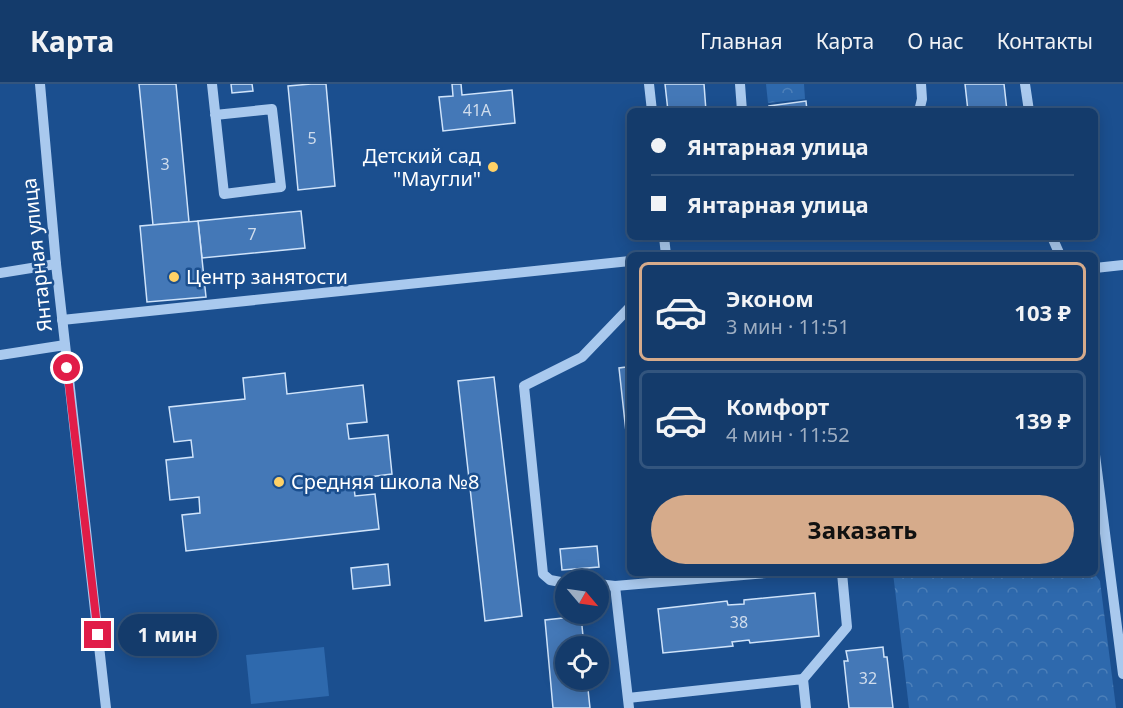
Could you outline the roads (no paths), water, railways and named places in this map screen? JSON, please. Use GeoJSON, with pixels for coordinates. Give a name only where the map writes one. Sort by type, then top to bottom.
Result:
{"type":"FeatureCollection","features":[{"type":"Feature","properties":{"kind":"street","name":"Янтарная улица"},"geometry":{"type":"LineString","coordinates":[[40,84],[56,264],[106,708]]}},
{"type":"Feature","properties":{"kind":"street"},"geometry":{"type":"LineString","coordinates":[[212,84],[215,115],[224,194],[281,187],[272,109],[215,115]]}},
{"type":"Feature","properties":{"kind":"street"},"geometry":{"type":"LineString","coordinates":[[649,84],[652,108]]}},
{"type":"Feature","properties":{"kind":"street"},"geometry":{"type":"LineString","coordinates":[[740,84],[742,108]]}},
{"type":"Feature","properties":{"kind":"street"},"geometry":{"type":"LineString","coordinates":[[920,108],[921,84]]}},
{"type":"Feature","properties":{"kind":"street"},"geometry":{"type":"LineString","coordinates":[[1025,84],[1029,108]]}},
{"type":"Feature","properties":{"kind":"street"},"geometry":{"type":"LineString","coordinates":[[62,320],[627,261]]}},
{"type":"Feature","properties":{"kind":"street"},"geometry":{"type":"LineString","coordinates":[[0,273],[56,264]]}},
{"type":"Feature","properties":{"kind":"street"},"geometry":{"type":"LineString","coordinates":[[1098,268],[1123,265]]}},
{"type":"Feature","properties":{"kind":"street"},"geometry":{"type":"LineString","coordinates":[[555,581],[543,574],[524,386],[582,357],[627,310]]}},
{"type":"Feature","properties":{"kind":"street"},"geometry":{"type":"LineString","coordinates":[[0,355],[65,345]]}},
{"type":"Feature","properties":{"kind":"street"},"geometry":{"type":"LineString","coordinates":[[1098,513],[1123,674]]}},
{"type":"Feature","properties":{"kind":"street"},"geometry":{"type":"LineString","coordinates":[[609,585],[731,576]]}},
{"type":"Feature","properties":{"kind":"street"},"geometry":{"type":"LineString","coordinates":[[615,586],[629,703],[803,679],[847,627],[842,576]]}},
{"type":"Feature","properties":{"kind":"street"},"geometry":{"type":"LineString","coordinates":[[803,679],[806,708]]}},
{"type":"Feature","properties":{"kind":"place","name":"Детский сад \"Маугли\""},"geometry":{"type":"Point","coordinates":[493,167]}},
{"type":"Feature","properties":{"kind":"place","name":"Центр занятости"},"geometry":{"type":"Point","coordinates":[174,277]}},
{"type":"Feature","properties":{"kind":"place","name":"Средняя школа №8"},"geometry":{"type":"Point","coordinates":[279,482]}}]}
